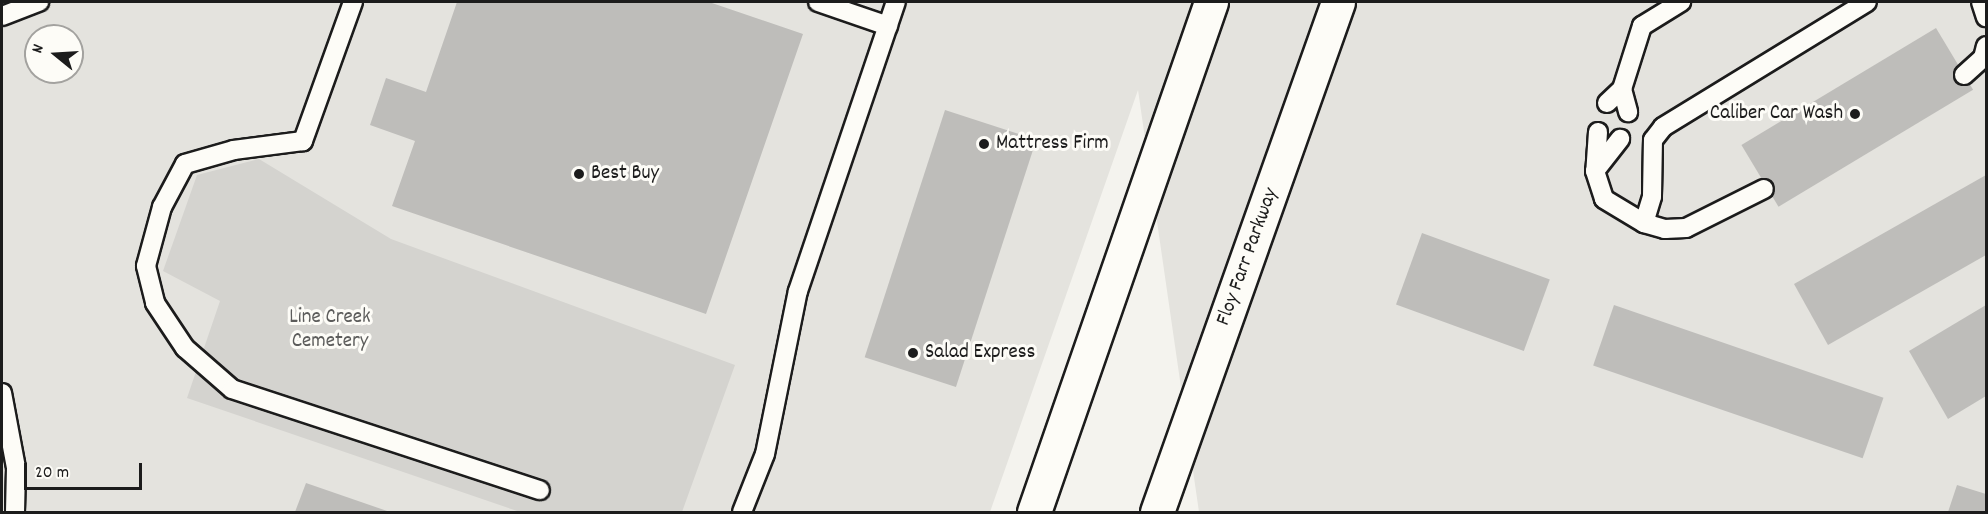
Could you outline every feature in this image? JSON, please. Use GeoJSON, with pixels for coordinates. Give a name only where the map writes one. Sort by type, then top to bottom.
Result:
{"type":"FeatureCollection","features":[{"type":"Feature","properties":{"kind":"main road"},"geometry":{"type":"LineString","coordinates":[[1034,513],[1211,2]]}},
{"type":"Feature","properties":{"kind":"main road","name":"Floy Farr Parkway"},"geometry":{"type":"LineString","coordinates":[[1157,513],[1338,2]]}},
{"type":"Feature","properties":{"kind":"lane"},"geometry":{"type":"LineString","coordinates":[[2,16],[39,2]]}},
{"type":"Feature","properties":{"kind":"lane"},"geometry":{"type":"LineString","coordinates":[[353,2],[303,141],[234,150],[185,164],[162,207],[146,266],[155,303],[185,348],[232,389],[540,490]]}},
{"type":"Feature","properties":{"kind":"lane"},"geometry":{"type":"LineString","coordinates":[[818,2],[888,26]]}},
{"type":"Feature","properties":{"kind":"lane"},"geometry":{"type":"LineString","coordinates":[[742,513],[765,454],[798,291],[896,2]]}},
{"type":"Feature","properties":{"kind":"lane"},"geometry":{"type":"LineString","coordinates":[[1607,103],[1622,89],[1642,26],[1681,2]]}},
{"type":"Feature","properties":{"kind":"lane"},"geometry":{"type":"LineString","coordinates":[[1644,223],[1652,196],[1653,140],[1663,127],[1867,2]]}},
{"type":"Feature","properties":{"kind":"lane"},"geometry":{"type":"LineString","coordinates":[[1981,2],[1986,17]]}},
{"type":"Feature","properties":{"kind":"lane"},"geometry":{"type":"LineString","coordinates":[[1964,75],[1983,58],[1986,46]]}},
{"type":"Feature","properties":{"kind":"lane"},"geometry":{"type":"LineString","coordinates":[[1622,89],[1628,112]]}},
{"type":"Feature","properties":{"kind":"lane"},"geometry":{"type":"LineString","coordinates":[[1598,132],[1595,171],[1604,199],[1644,223],[1665,229],[1686,228],[1764,189]]}},
{"type":"Feature","properties":{"kind":"lane"},"geometry":{"type":"LineString","coordinates":[[1595,171],[1620,139]]}},
{"type":"Feature","properties":{"kind":"lane"},"geometry":{"type":"LineString","coordinates":[[2,393],[16,468],[15,513]]}},
{"type":"Feature","properties":{"kind":"shaded area"},"geometry":{"type":"Polygon","coordinates":[[[2,2],[1986,2],[1986,512],[1199,512],[1138,90],[990,512],[2,512],[2,2]]]}},
{"type":"Feature","properties":{"kind":"green space","name":"Line Creek Cemetery"},"geometry":{"type":"Polygon","coordinates":[[[259,159],[391,239],[735,365],[682,512],[520,512],[187,398],[220,301],[163,271],[197,175],[259,159]]]}},
{"type":"Feature","properties":{"kind":"building","name":"Best Buy"},"geometry":{"type":"Polygon","coordinates":[[[457,2],[709,2],[803,34],[706,314],[392,206],[415,141],[370,125],[386,78],[426,92],[457,2]]]}},
{"type":"Feature","properties":{"kind":"building","name":"Caliber Car Wash"},"geometry":{"type":"Polygon","coordinates":[[[1936,28],[1973,90],[1779,207],[1741,145],[1936,28]]]}},
{"type":"Feature","properties":{"kind":"building"},"geometry":{"type":"Polygon","coordinates":[[[945,110],[1036,140],[956,387],[865,357],[945,110]]]}},
{"type":"Feature","properties":{"kind":"building"},"geometry":{"type":"Polygon","coordinates":[[[1986,175],[1986,255],[1828,345],[1794,284],[1986,175]]]}},
{"type":"Feature","properties":{"kind":"building"},"geometry":{"type":"Polygon","coordinates":[[[1422,233],[1550,280],[1524,351],[1396,304],[1422,233]]]}},
{"type":"Feature","properties":{"kind":"building"},"geometry":{"type":"Polygon","coordinates":[[[1614,305],[1883,398],[1863,458],[1593,366],[1614,305]]]}},
{"type":"Feature","properties":{"kind":"building"},"geometry":{"type":"Polygon","coordinates":[[[1986,305],[1986,396],[1948,419],[1909,351],[1986,305]]]}},
{"type":"Feature","properties":{"kind":"building"},"geometry":{"type":"Polygon","coordinates":[[[306,483],[390,512],[295,512],[306,483]]]}},
{"type":"Feature","properties":{"kind":"building"},"geometry":{"type":"Polygon","coordinates":[[[1957,485],[1986,494],[1986,512],[1948,512],[1957,485]]]}},
{"type":"Feature","properties":{"kind":"place","name":"Caliber Car Wash"},"geometry":{"type":"Point","coordinates":[1855,114]}},
{"type":"Feature","properties":{"kind":"place","name":"Mattress Firm"},"geometry":{"type":"Point","coordinates":[984,144]}},
{"type":"Feature","properties":{"kind":"place","name":"Best Buy"},"geometry":{"type":"Point","coordinates":[579,174]}},
{"type":"Feature","properties":{"kind":"place","name":"Salad Express"},"geometry":{"type":"Point","coordinates":[913,353]}}]}
